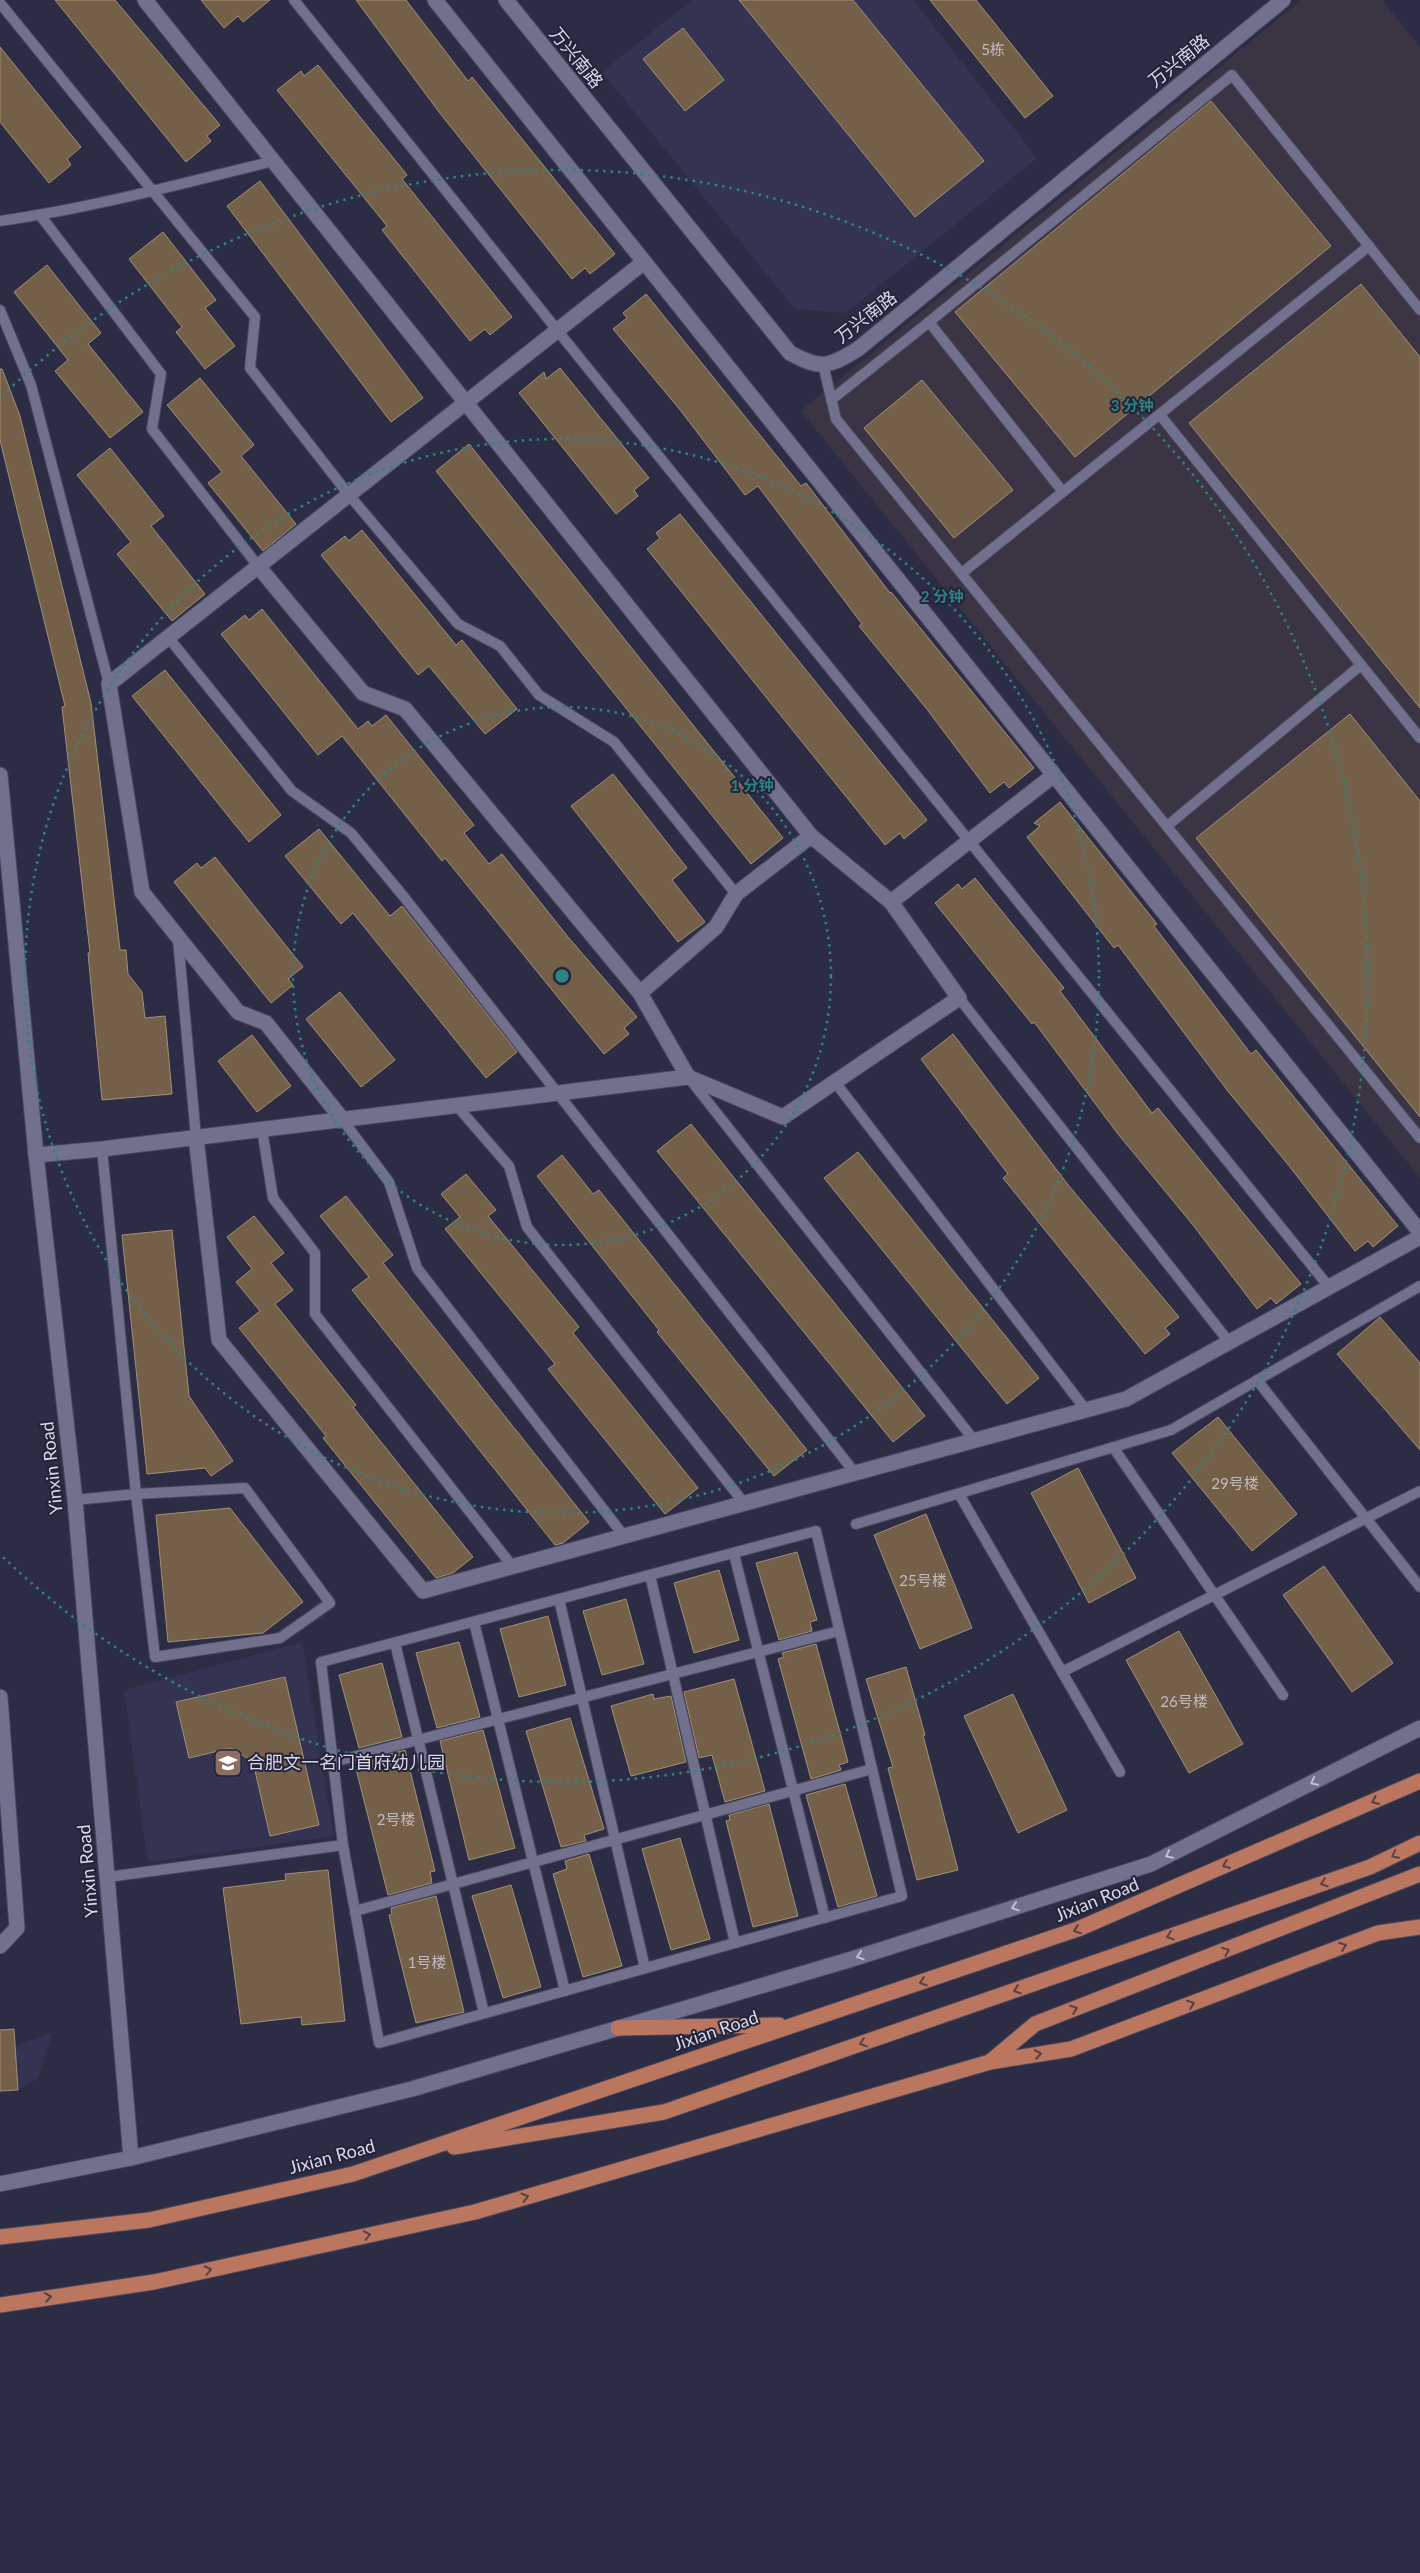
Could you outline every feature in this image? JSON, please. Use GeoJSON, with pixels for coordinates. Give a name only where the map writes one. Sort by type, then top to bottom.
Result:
{"type":"FeatureCollection","features":[{"type":"Feature","properties":{"kind":"highway","name":"Jixian Road"},"geometry":{"type":"LineString","coordinates":[[0,2237],[149,2220],[353,2174],[1078,1929],[1420,1781]]}},
{"type":"Feature","properties":{"kind":"highway"},"geometry":{"type":"LineString","coordinates":[[409,2154],[664,2112],[1370,1867],[1420,1843]]}},
{"type":"Feature","properties":{"kind":"highway"},"geometry":{"type":"LineString","coordinates":[[990,2062],[1035,2024],[1392,1887],[1420,1874]]}},
{"type":"Feature","properties":{"kind":"highway"},"geometry":{"type":"LineString","coordinates":[[0,2304],[154,2282],[475,2212],[990,2062],[1071,2049],[1378,1933],[1420,1927]]}},
{"type":"Feature","properties":{"kind":"highway"},"geometry":{"type":"LineString","coordinates":[[618,2028],[793,2025]]}},
{"type":"Feature","properties":{"kind":"street"},"geometry":{"type":"LineString","coordinates":[[36,1154],[102,1149],[688,1078],[783,1117],[959,998],[891,902],[811,836],[467,401],[145,0]]}},
{"type":"Feature","properties":{"kind":"street"},"geometry":{"type":"LineString","coordinates":[[435,0],[1420,1232]]}},
{"type":"Feature","properties":{"kind":"street","name":"万兴南路"},"geometry":{"type":"LineString","coordinates":[[506,0],[790,353],[811,365],[841,360],[858,349],[1283,0]]}},
{"type":"Feature","properties":{"kind":"street"},"geometry":{"type":"LineString","coordinates":[[342,1119],[266,1023],[238,1012],[142,892],[109,684],[644,262]]}},
{"type":"Feature","properties":{"kind":"street"},"geometry":{"type":"LineString","coordinates":[[258,566],[363,693],[405,709],[640,993],[688,1078]]}},
{"type":"Feature","properties":{"kind":"street","name":"Yinxin Road"},"geometry":{"type":"LineString","coordinates":[[0,775],[36,1154],[75,1500],[131,2158]]}},
{"type":"Feature","properties":{"kind":"street"},"geometry":{"type":"LineString","coordinates":[[891,902],[1054,775]]}},
{"type":"Feature","properties":{"kind":"street"},"geometry":{"type":"LineString","coordinates":[[640,993],[716,927],[736,894],[811,836]]}},
{"type":"Feature","properties":{"kind":"street"},"geometry":{"type":"LineString","coordinates":[[196,1137],[219,1340],[423,1591],[1126,1399],[1420,1236]]}},
{"type":"Feature","properties":{"kind":"street"},"geometry":{"type":"LineString","coordinates":[[0,1706],[17,1928],[0,1946]]}},
{"type":"Feature","properties":{"kind":"street"},"geometry":{"type":"LineString","coordinates":[[0,2184],[131,2158],[412,2089],[852,1959],[1151,1864],[1420,1728]]}},
{"type":"Feature","properties":{"kind":"lane"},"geometry":{"type":"LineString","coordinates":[[294,0],[557,330],[1329,1287]]}},
{"type":"Feature","properties":{"kind":"lane"},"geometry":{"type":"LineString","coordinates":[[0,3],[255,317],[250,368],[349,495],[458,624],[500,646],[540,694],[614,742],[736,894]]}},
{"type":"Feature","properties":{"kind":"lane"},"geometry":{"type":"LineString","coordinates":[[831,400],[1232,75],[1420,310]]}},
{"type":"Feature","properties":{"kind":"lane"},"geometry":{"type":"LineString","coordinates":[[0,221],[40,215],[152,191],[274,160]]}},
{"type":"Feature","properties":{"kind":"lane"},"geometry":{"type":"LineString","coordinates":[[40,215],[161,374],[152,429],[258,566]]}},
{"type":"Feature","properties":{"kind":"lane"},"geometry":{"type":"LineString","coordinates":[[962,574],[1369,246]]}},
{"type":"Feature","properties":{"kind":"lane"},"geometry":{"type":"LineString","coordinates":[[0,310],[31,386],[109,684]]}},
{"type":"Feature","properties":{"kind":"lane"},"geometry":{"type":"LineString","coordinates":[[929,322],[1063,492]]}},
{"type":"Feature","properties":{"kind":"lane"},"geometry":{"type":"LineString","coordinates":[[823,364],[836,418],[1420,1138]]}},
{"type":"Feature","properties":{"kind":"lane"},"geometry":{"type":"LineString","coordinates":[[1160,415],[1420,738]]}},
{"type":"Feature","properties":{"kind":"lane"},"geometry":{"type":"LineString","coordinates":[[168,637],[292,791],[350,833],[404,897],[855,1473]]}},
{"type":"Feature","properties":{"kind":"lane"},"geometry":{"type":"LineString","coordinates":[[1167,826],[1361,665]]}},
{"type":"Feature","properties":{"kind":"lane"},"geometry":{"type":"LineString","coordinates":[[178,937],[196,1137]]}},
{"type":"Feature","properties":{"kind":"lane"},"geometry":{"type":"LineString","coordinates":[[959,998],[1229,1342]]}},
{"type":"Feature","properties":{"kind":"lane"},"geometry":{"type":"LineString","coordinates":[[688,1078],[974,1440]]}},
{"type":"Feature","properties":{"kind":"lane"},"geometry":{"type":"LineString","coordinates":[[835,1082],[1086,1410]]}},
{"type":"Feature","properties":{"kind":"lane"},"geometry":{"type":"LineString","coordinates":[[456,1105],[509,1166],[527,1227],[744,1503]]}},
{"type":"Feature","properties":{"kind":"lane"},"geometry":{"type":"LineString","coordinates":[[342,1119],[389,1182],[418,1268],[624,1536]]}},
{"type":"Feature","properties":{"kind":"lane"},"geometry":{"type":"LineString","coordinates":[[262,1129],[273,1198],[315,1253],[314,1314],[513,1567]]}},
{"type":"Feature","properties":{"kind":"lane"},"geometry":{"type":"LineString","coordinates":[[75,1500],[136,1494],[244,1488],[330,1603],[280,1638],[155,1657],[136,1494],[102,1149]]}},
{"type":"Feature","properties":{"kind":"lane"},"geometry":{"type":"LineString","coordinates":[[856,1524],[1171,1430],[1418,1289]]}},
{"type":"Feature","properties":{"kind":"lane"},"geometry":{"type":"LineString","coordinates":[[1257,1380],[1420,1587]]}},
{"type":"Feature","properties":{"kind":"lane"},"geometry":{"type":"LineString","coordinates":[[1113,1447],[1283,1695]]}},
{"type":"Feature","properties":{"kind":"lane"},"geometry":{"type":"LineString","coordinates":[[1062,1672],[1420,1491]]}},
{"type":"Feature","properties":{"kind":"lane"},"geometry":{"type":"LineString","coordinates":[[959,1494],[1120,1772]]}},
{"type":"Feature","properties":{"kind":"lane"},"geometry":{"type":"LineString","coordinates":[[816,1531],[902,1896],[379,2043],[343,1845],[321,1662],[650,1576],[816,1531]]}},
{"type":"Feature","properties":{"kind":"lane"},"geometry":{"type":"LineString","coordinates":[[734,1554],[824,1918]]}},
{"type":"Feature","properties":{"kind":"lane"},"geometry":{"type":"LineString","coordinates":[[650,1576],[734,1943]]}},
{"type":"Feature","properties":{"kind":"lane"},"geometry":{"type":"LineString","coordinates":[[559,1600],[645,1968]]}},
{"type":"Feature","properties":{"kind":"lane"},"geometry":{"type":"LineString","coordinates":[[474,1622],[565,1990]]}},
{"type":"Feature","properties":{"kind":"lane"},"geometry":{"type":"LineString","coordinates":[[333,1762],[839,1631]]}},
{"type":"Feature","properties":{"kind":"lane"},"geometry":{"type":"LineString","coordinates":[[395,1643],[484,2013]]}},
{"type":"Feature","properties":{"kind":"lane"},"geometry":{"type":"LineString","coordinates":[[355,1911],[872,1770]]}},
{"type":"Feature","properties":{"kind":"lane"},"geometry":{"type":"LineString","coordinates":[[108,1877],[343,1845]]}},
{"type":"Feature","properties":{"kind":"shaded area"},"geometry":{"type":"Polygon","coordinates":[[[692,0],[913,0],[1037,158],[846,313],[795,309],[602,72],[692,0]]]}},
{"type":"Feature","properties":{"kind":"shaded area"},"geometry":{"type":"Polygon","coordinates":[[[1301,0],[1382,0],[1420,47],[1420,1178],[801,411],[1301,0]]]}},
{"type":"Feature","properties":{"kind":"shaded area","name":"合肥文一名门首府幼儿园"},"geometry":{"type":"Polygon","coordinates":[[[302,1642],[334,1836],[148,1862],[124,1690],[302,1642]]]}},
{"type":"Feature","properties":{"kind":"shaded area"},"geometry":{"type":"Polygon","coordinates":[[[52,2033],[38,2078],[18,2090],[0,2091],[0,2047],[15,2046],[52,2033]]]}},
{"type":"Feature","properties":{"kind":"building"},"geometry":{"type":"Polygon","coordinates":[[[55,0],[115,0],[220,125],[207,136],[211,141],[186,162],[55,0]]]}},
{"type":"Feature","properties":{"kind":"building"},"geometry":{"type":"Polygon","coordinates":[[[201,0],[270,0],[243,22],[238,16],[224,28],[201,0]]]}},
{"type":"Feature","properties":{"kind":"building"},"geometry":{"type":"Polygon","coordinates":[[[356,0],[406,0],[468,81],[472,77],[615,254],[590,274],[585,268],[572,279],[439,112],[356,0]]]}},
{"type":"Feature","properties":{"kind":"building"},"geometry":{"type":"Polygon","coordinates":[[[739,0],[853,0],[984,161],[915,217],[739,0]]]}},
{"type":"Feature","properties":{"kind":"building"},"geometry":{"type":"Polygon","coordinates":[[[930,0],[976,0],[1053,96],[1025,118],[930,0]]]}},
{"type":"Feature","properties":{"kind":"building"},"geometry":{"type":"Polygon","coordinates":[[[683,28],[724,80],[685,111],[643,59],[683,28]]]}},
{"type":"Feature","properties":{"kind":"building"},"geometry":{"type":"Polygon","coordinates":[[[0,47],[81,147],[67,159],[71,165],[49,183],[0,122],[0,47]]]}},
{"type":"Feature","properties":{"kind":"building"},"geometry":{"type":"Polygon","coordinates":[[[318,65],[407,175],[402,179],[512,317],[490,335],[485,329],[470,341],[382,230],[387,226],[277,90],[301,71],[304,76],[318,65]]]}},
{"type":"Feature","properties":{"kind":"building"},"geometry":{"type":"Polygon","coordinates":[[[1211,101],[1331,246],[1075,457],[955,312],[1211,101]]]}},
{"type":"Feature","properties":{"kind":"building"},"geometry":{"type":"Polygon","coordinates":[[[260,181],[423,398],[391,422],[227,206],[260,181]]]}},
{"type":"Feature","properties":{"kind":"building"},"geometry":{"type":"Polygon","coordinates":[[[163,232],[216,300],[205,308],[235,346],[205,369],[176,332],[182,327],[129,259],[163,232]]]}},
{"type":"Feature","properties":{"kind":"building"},"geometry":{"type":"Polygon","coordinates":[[[47,265],[101,333],[88,344],[143,412],[110,438],[55,371],[68,360],[14,292],[47,265]]]}},
{"type":"Feature","properties":{"kind":"building"},"geometry":{"type":"Polygon","coordinates":[[[1361,284],[1420,357],[1420,708],[1189,423],[1361,284]]]}},
{"type":"Feature","properties":{"kind":"building"},"geometry":{"type":"Polygon","coordinates":[[[646,294],[801,486],[806,483],[890,593],[1034,768],[1009,788],[1004,782],[990,793],[926,708],[859,626],[862,624],[758,486],[745,495],[681,411],[613,329],[627,318],[623,313],[646,294]]]}},
{"type":"Feature","properties":{"kind":"building"},"geometry":{"type":"Polygon","coordinates":[[[560,368],[649,478],[634,490],[638,496],[616,514],[519,393],[544,372],[546,379],[560,368]]]}},
{"type":"Feature","properties":{"kind":"building"},"geometry":{"type":"Polygon","coordinates":[[[0,369],[2,369],[20,416],[91,703],[120,950],[126,950],[128,974],[142,992],[145,1018],[165,1016],[172,1094],[102,1100],[88,953],[90,953],[62,707],[65,706],[0,440],[0,369]]]}},
{"type":"Feature","properties":{"kind":"building"},"geometry":{"type":"Polygon","coordinates":[[[200,378],[254,445],[241,456],[296,524],[263,551],[208,483],[222,472],[167,405],[200,378]]]}},
{"type":"Feature","properties":{"kind":"building"},"geometry":{"type":"Polygon","coordinates":[[[922,380],[1013,490],[954,538],[864,428],[922,380]]]}},
{"type":"Feature","properties":{"kind":"building"},"geometry":{"type":"Polygon","coordinates":[[[469,444],[783,838],[751,864],[436,471],[469,444]]]}},
{"type":"Feature","properties":{"kind":"building"},"geometry":{"type":"Polygon","coordinates":[[[110,448],[164,516],[151,526],[205,594],[172,621],[117,554],[131,542],[77,475],[110,448]]]}},
{"type":"Feature","properties":{"kind":"building"},"geometry":{"type":"Polygon","coordinates":[[[680,514],[927,820],[904,839],[900,833],[885,845],[647,549],[660,538],[656,533],[680,514]]]}},
{"type":"Feature","properties":{"kind":"building"},"geometry":{"type":"Polygon","coordinates":[[[362,530],[456,645],[462,640],[517,709],[485,734],[429,666],[418,675],[321,555],[345,536],[349,541],[362,530]]]}},
{"type":"Feature","properties":{"kind":"building"},"geometry":{"type":"Polygon","coordinates":[[[262,609],[358,729],[368,721],[372,726],[386,715],[474,825],[464,833],[489,864],[502,854],[568,937],[637,1017],[624,1028],[629,1034],[604,1054],[445,858],[442,861],[342,736],[318,755],[221,634],[245,615],[249,620],[262,609]]]}},
{"type":"Feature","properties":{"kind":"building"},"geometry":{"type":"Polygon","coordinates":[[[165,670],[281,815],[249,842],[132,696],[165,670]]]}},
{"type":"Feature","properties":{"kind":"building"},"geometry":{"type":"Polygon","coordinates":[[[1350,714],[1420,801],[1420,1117],[1196,838],[1350,714]]]}},
{"type":"Feature","properties":{"kind":"building"},"geometry":{"type":"Polygon","coordinates":[[[613,774],[687,868],[672,880],[705,922],[678,942],[571,806],[613,774]]]}},
{"type":"Feature","properties":{"kind":"building"},"geometry":{"type":"Polygon","coordinates":[[[1060,802],[1157,924],[1154,926],[1251,1054],[1256,1050],[1398,1226],[1373,1247],[1368,1241],[1355,1251],[1227,1090],[1118,945],[1114,948],[1027,837],[1040,826],[1034,823],[1060,802]]]}},
{"type":"Feature","properties":{"kind":"building"},"geometry":{"type":"Polygon","coordinates":[[[319,829],[390,916],[402,906],[517,1052],[486,1078],[353,913],[341,924],[285,856],[319,829]]]}},
{"type":"Feature","properties":{"kind":"building"},"geometry":{"type":"Polygon","coordinates":[[[215,857],[303,967],[288,979],[293,985],[271,1003],[174,882],[197,863],[201,868],[215,857]]]}},
{"type":"Feature","properties":{"kind":"building"},"geometry":{"type":"Polygon","coordinates":[[[975,878],[1064,988],[1060,991],[1152,1113],[1158,1108],[1301,1284],[1276,1304],[1271,1298],[1257,1309],[1193,1225],[1118,1134],[1034,1022],[1032,1024],[935,903],[958,884],[962,889],[975,878]]]}},
{"type":"Feature","properties":{"kind":"building"},"geometry":{"type":"Polygon","coordinates":[[[340,992],[395,1060],[361,1087],[306,1019],[340,992]]]}},
{"type":"Feature","properties":{"kind":"building"},"geometry":{"type":"Polygon","coordinates":[[[953,1034],[1069,1186],[1179,1317],[1165,1328],[1170,1334],[1145,1354],[1003,1178],[1008,1174],[921,1059],[953,1034]]]}},
{"type":"Feature","properties":{"kind":"building"},"geometry":{"type":"Polygon","coordinates":[[[252,1035],[291,1086],[257,1112],[218,1061],[252,1035]]]}},
{"type":"Feature","properties":{"kind":"building"},"geometry":{"type":"Polygon","coordinates":[[[691,1124],[925,1416],[893,1442],[657,1151],[691,1124]]]}},
{"type":"Feature","properties":{"kind":"building"},"geometry":{"type":"Polygon","coordinates":[[[858,1152],[1039,1378],[1007,1404],[824,1178],[858,1152]]]}},
{"type":"Feature","properties":{"kind":"building"},"geometry":{"type":"Polygon","coordinates":[[[562,1155],[593,1194],[599,1190],[807,1450],[774,1476],[657,1332],[659,1330],[537,1176],[562,1155]]]}},
{"type":"Feature","properties":{"kind":"building"},"geometry":{"type":"Polygon","coordinates":[[[466,1174],[496,1210],[488,1216],[579,1327],[573,1333],[698,1488],[665,1514],[548,1369],[555,1364],[445,1229],[460,1217],[441,1194],[466,1174]]]}},
{"type":"Feature","properties":{"kind":"building"},"geometry":{"type":"Polygon","coordinates":[[[346,1196],[393,1255],[383,1263],[589,1522],[563,1543],[555,1545],[352,1290],[369,1277],[320,1216],[346,1196]]]}},
{"type":"Feature","properties":{"kind":"building"},"geometry":{"type":"Polygon","coordinates":[[[254,1216],[284,1253],[271,1263],[293,1290],[275,1304],[356,1405],[353,1407],[473,1557],[453,1573],[436,1578],[323,1438],[326,1436],[239,1328],[260,1311],[236,1282],[252,1269],[227,1237],[254,1216]]]}},
{"type":"Feature","properties":{"kind":"building"},"geometry":{"type":"Polygon","coordinates":[[[172,1230],[189,1396],[233,1461],[211,1476],[205,1468],[147,1474],[122,1235],[172,1230]]]}},
{"type":"Feature","properties":{"kind":"building"},"geometry":{"type":"Polygon","coordinates":[[[1380,1317],[1420,1363],[1420,1450],[1337,1354],[1380,1317]]]}},
{"type":"Feature","properties":{"kind":"building"},"geometry":{"type":"Polygon","coordinates":[[[1218,1417],[1297,1514],[1252,1551],[1172,1453],[1218,1417]]]}},
{"type":"Feature","properties":{"kind":"building"},"geometry":{"type":"Polygon","coordinates":[[[1078,1468],[1136,1578],[1089,1603],[1031,1493],[1078,1468]]]}},
{"type":"Feature","properties":{"kind":"building"},"geometry":{"type":"Polygon","coordinates":[[[230,1508],[303,1602],[263,1633],[168,1642],[156,1515],[230,1508]]]}},
{"type":"Feature","properties":{"kind":"building"},"geometry":{"type":"Polygon","coordinates":[[[926,1514],[972,1628],[920,1649],[874,1535],[926,1514]]]}},
{"type":"Feature","properties":{"kind":"building"},"geometry":{"type":"Polygon","coordinates":[[[797,1552],[817,1620],[810,1622],[812,1631],[779,1640],[756,1563],[797,1552]]]}},
{"type":"Feature","properties":{"kind":"building"},"geometry":{"type":"Polygon","coordinates":[[[1324,1566],[1393,1663],[1352,1692],[1283,1595],[1324,1566]]]}},
{"type":"Feature","properties":{"kind":"building"},"geometry":{"type":"Polygon","coordinates":[[[719,1570],[739,1640],[694,1653],[674,1583],[719,1570]]]}},
{"type":"Feature","properties":{"kind":"building"},"geometry":{"type":"Polygon","coordinates":[[[626,1599],[644,1664],[602,1675],[583,1611],[626,1599]]]}},
{"type":"Feature","properties":{"kind":"building"},"geometry":{"type":"Polygon","coordinates":[[[548,1616],[566,1685],[519,1697],[500,1629],[548,1616]]]}},
{"type":"Feature","properties":{"kind":"building"},"geometry":{"type":"Polygon","coordinates":[[[1179,1631],[1243,1744],[1189,1773],[1126,1660],[1179,1631]]]}},
{"type":"Feature","properties":{"kind":"building"},"geometry":{"type":"Polygon","coordinates":[[[459,1642],[480,1717],[437,1728],[416,1653],[459,1642]]]}},
{"type":"Feature","properties":{"kind":"building"},"geometry":{"type":"Polygon","coordinates":[[[816,1644],[848,1762],[839,1765],[841,1770],[811,1779],[778,1659],[784,1657],[782,1653],[816,1644]]]}},
{"type":"Feature","properties":{"kind":"building"},"geometry":{"type":"Polygon","coordinates":[[[382,1663],[402,1737],[359,1748],[339,1675],[382,1663]]]}},
{"type":"Feature","properties":{"kind":"building"},"geometry":{"type":"Polygon","coordinates":[[[906,1667],[925,1735],[923,1735],[958,1870],[917,1880],[888,1768],[893,1767],[866,1679],[906,1667]]]}},
{"type":"Feature","properties":{"kind":"building"},"geometry":{"type":"Polygon","coordinates":[[[285,1677],[319,1825],[270,1836],[253,1762],[231,1748],[189,1758],[176,1702],[285,1677]]]}},
{"type":"Feature","properties":{"kind":"building"},"geometry":{"type":"Polygon","coordinates":[[[734,1679],[765,1791],[725,1802],[712,1755],[699,1758],[684,1692],[734,1679]]]}},
{"type":"Feature","properties":{"kind":"building"},"geometry":{"type":"Polygon","coordinates":[[[653,1694],[654,1699],[671,1696],[686,1762],[631,1776],[611,1706],[653,1694]]]}},
{"type":"Feature","properties":{"kind":"building"},"geometry":{"type":"Polygon","coordinates":[[[1013,1694],[1067,1810],[1018,1833],[964,1716],[1013,1694]]]}},
{"type":"Feature","properties":{"kind":"building"},"geometry":{"type":"Polygon","coordinates":[[[570,1718],[604,1829],[584,1835],[586,1841],[561,1847],[526,1731],[570,1718]]]}},
{"type":"Feature","properties":{"kind":"building"},"geometry":{"type":"Polygon","coordinates":[[[483,1730],[515,1848],[469,1860],[440,1741],[483,1730]]]}},
{"type":"Feature","properties":{"kind":"building"},"geometry":{"type":"Polygon","coordinates":[[[405,1750],[435,1871],[430,1872],[432,1883],[388,1895],[356,1769],[364,1767],[363,1761],[405,1750]]]}},
{"type":"Feature","properties":{"kind":"building"},"geometry":{"type":"Polygon","coordinates":[[[845,1784],[877,1896],[838,1907],[806,1795],[845,1784]]]}},
{"type":"Feature","properties":{"kind":"building"},"geometry":{"type":"Polygon","coordinates":[[[769,1804],[798,1916],[753,1927],[726,1821],[730,1820],[729,1815],[769,1804]]]}},
{"type":"Feature","properties":{"kind":"building"},"geometry":{"type":"Polygon","coordinates":[[[680,1838],[710,1939],[671,1950],[642,1849],[680,1838]]]}},
{"type":"Feature","properties":{"kind":"building"},"geometry":{"type":"Polygon","coordinates":[[[589,1854],[622,1966],[583,1977],[553,1874],[567,1869],[565,1861],[589,1854]]]}},
{"type":"Feature","properties":{"kind":"building"},"geometry":{"type":"Polygon","coordinates":[[[328,1870],[345,2021],[302,2025],[301,2017],[241,2024],[223,1888],[286,1880],[285,1874],[328,1870]]]}},
{"type":"Feature","properties":{"kind":"building"},"geometry":{"type":"Polygon","coordinates":[[[511,1885],[541,1987],[503,1998],[472,1896],[511,1885]]]}},
{"type":"Feature","properties":{"kind":"building"},"geometry":{"type":"Polygon","coordinates":[[[436,1896],[464,2012],[416,2023],[389,1915],[392,1914],[391,1908],[436,1896]]]}},
{"type":"Feature","properties":{"kind":"building"},"geometry":{"type":"Polygon","coordinates":[[[14,2029],[18,2090],[0,2091],[0,2030],[14,2029]]]}},
{"type":"Feature","properties":{"kind":"place","name":"合肥文一名门首府幼儿园"},"geometry":{"type":"Point","coordinates":[228,1763]}}]}
